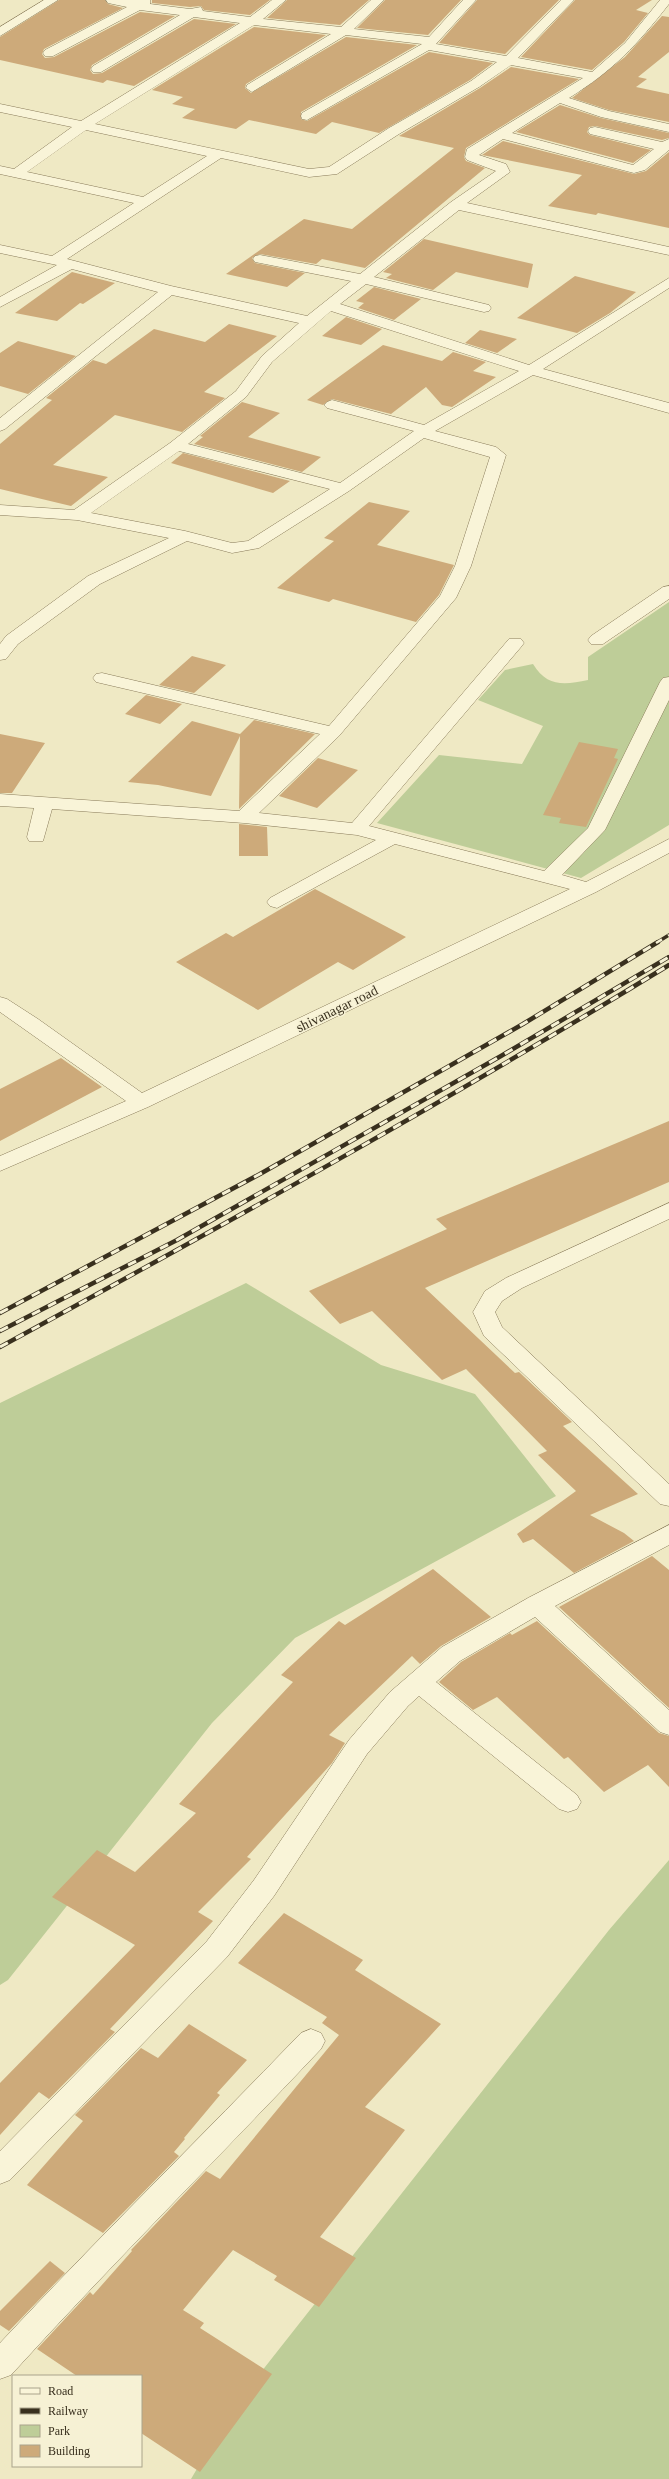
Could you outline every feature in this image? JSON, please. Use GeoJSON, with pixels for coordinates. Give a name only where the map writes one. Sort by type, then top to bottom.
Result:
{"type":"FeatureCollection","features":[{"type":"Feature","properties":{"kind":"street"},"geometry":{"type":"LineString","coordinates":[[0,32],[52,0]]}},
{"type":"Feature","properties":{"kind":"street"},"geometry":{"type":"LineString","coordinates":[[112,0],[144,3],[194,13],[252,21],[344,31],[429,43],[595,76]]}},
{"type":"Feature","properties":{"kind":"street"},"geometry":{"type":"LineString","coordinates":[[17,173],[84,125],[252,21],[280,0]]}},
{"type":"Feature","properties":{"kind":"street"},"geometry":{"type":"LineString","coordinates":[[252,88],[344,31],[378,0]]}},
{"type":"Feature","properties":{"kind":"street"},"geometry":{"type":"LineString","coordinates":[[307,116],[429,43],[470,0]]}},
{"type":"Feature","properties":{"kind":"street"},"geometry":{"type":"LineString","coordinates":[[0,108],[220,153],[309,173],[332,171],[394,130],[475,84],[509,60],[568,0]]}},
{"type":"Feature","properties":{"kind":"street"},"geometry":{"type":"LineString","coordinates":[[77,515],[176,446],[241,394],[267,359],[310,321],[456,205],[504,172],[501,167],[472,157],[472,152],[595,76],[629,46],[666,0]]}},
{"type":"Feature","properties":{"kind":"street"},"geometry":{"type":"LineString","coordinates":[[48,53],[144,3]]}},
{"type":"Feature","properties":{"kind":"street"},"geometry":{"type":"LineString","coordinates":[[97,69],[194,13],[205,4]]}},
{"type":"Feature","properties":{"kind":"street"},"geometry":{"type":"LineString","coordinates":[[560,99],[606,114],[669,128]]}},
{"type":"Feature","properties":{"kind":"street"},"geometry":{"type":"LineString","coordinates":[[595,131],[667,145]]}},
{"type":"Feature","properties":{"kind":"street"},"geometry":{"type":"LineString","coordinates":[[501,134],[634,169],[640,167],[667,145]]}},
{"type":"Feature","properties":{"kind":"street"},"geometry":{"type":"LineString","coordinates":[[54,261],[143,201],[220,153]]}},
{"type":"Feature","properties":{"kind":"street"},"geometry":{"type":"LineString","coordinates":[[0,170],[143,201]]}},
{"type":"Feature","properties":{"kind":"street"},"geometry":{"type":"LineString","coordinates":[[456,205],[669,251]]}},
{"type":"Feature","properties":{"kind":"street"},"geometry":{"type":"LineString","coordinates":[[0,250],[70,264],[168,290],[310,321]]}},
{"type":"Feature","properties":{"kind":"street"},"geometry":{"type":"LineString","coordinates":[[260,259],[363,280],[484,308]]}},
{"type":"Feature","properties":{"kind":"street"},"geometry":{"type":"LineString","coordinates":[[0,303],[70,264]]}},
{"type":"Feature","properties":{"kind":"street"},"geometry":{"type":"LineString","coordinates":[[0,510],[77,515],[185,536],[232,548],[253,545],[343,488],[424,432],[531,370],[669,282]]}},
{"type":"Feature","properties":{"kind":"street"},"geometry":{"type":"LineString","coordinates":[[0,426],[168,290]]}},
{"type":"Feature","properties":{"kind":"street"},"geometry":{"type":"LineString","coordinates":[[330,306],[531,370],[669,408]]}},
{"type":"Feature","properties":{"kind":"street"},"geometry":{"type":"LineString","coordinates":[[244,817],[333,732],[448,598],[463,566],[498,458],[496,452],[490,450],[332,405]]}},
{"type":"Feature","properties":{"kind":"street"},"geometry":{"type":"LineString","coordinates":[[176,446],[343,488]]}},
{"type":"Feature","properties":{"kind":"street"},"geometry":{"type":"LineString","coordinates":[[0,654],[12,640],[94,580],[185,536]]}},
{"type":"Feature","properties":{"kind":"street"},"geometry":{"type":"LineString","coordinates":[[597,640],[669,591]]}},
{"type":"Feature","properties":{"kind":"street"},"geometry":{"type":"LineString","coordinates":[[357,829],[515,643]]}},
{"type":"Feature","properties":{"kind":"street"},"geometry":{"type":"LineString","coordinates":[[102,678],[333,732]]}},
{"type":"Feature","properties":{"kind":"street"},"geometry":{"type":"LineString","coordinates":[[549,877],[596,830],[669,682]]}},
{"type":"Feature","properties":{"kind":"street"},"geometry":{"type":"LineString","coordinates":[[0,800],[44,805],[244,817],[357,829],[391,839],[589,888]]}},
{"type":"Feature","properties":{"kind":"street"},"geometry":{"type":"LineString","coordinates":[[36,837],[44,805]]}},
{"type":"Feature","properties":{"kind":"street"},"geometry":{"type":"LineString","coordinates":[[277,902],[391,839]]}},
{"type":"Feature","properties":{"kind":"street","name":"shivanagar road"},"geometry":{"type":"LineString","coordinates":[[0,1164],[141,1102],[589,888],[634,866],[669,844]]}},
{"type":"Feature","properties":{"kind":"street"},"geometry":{"type":"LineString","coordinates":[[0,1003],[31,1023],[141,1102]]}},
{"type":"Feature","properties":{"kind":"street"},"geometry":{"type":"LineString","coordinates":[[669,1210],[514,1283],[493,1296],[484,1312],[492,1331],[669,1498]]}},
{"type":"Feature","properties":{"kind":"street"},"geometry":{"type":"LineString","coordinates":[[0,2171],[217,1949],[264,1888],[358,1747],[399,1699],[451,1654],[537,1604],[669,1534]]}},
{"type":"Feature","properties":{"kind":"street"},"geometry":{"type":"LineString","coordinates":[[537,1604],[669,1725]]}},
{"type":"Feature","properties":{"kind":"street"},"geometry":{"type":"LineString","coordinates":[[419,1682],[568,1802]]}},
{"type":"Feature","properties":{"kind":"street"},"geometry":{"type":"LineString","coordinates":[[0,2365],[82,2276],[183,2175],[311,2041]]}},
{"type":"Feature","properties":{"kind":"green space"},"geometry":{"type":"Polygon","coordinates":[[[669,602],[669,825],[581,878],[377,823],[439,755],[522,764],[543,726],[478,700],[505,670],[533,664],[544,677],[550,680],[571,683],[588,680],[588,657],[669,602]]]}},
{"type":"Feature","properties":{"kind":"green space"},"geometry":{"type":"Polygon","coordinates":[[[246,1283],[381,1365],[475,1394],[556,1496],[295,1638],[212,1723],[8,1980],[0,1985],[0,1403],[246,1283]]]}},
{"type":"Feature","properties":{"kind":"green space"},"geometry":{"type":"Polygon","coordinates":[[[669,1860],[669,2479],[191,2479],[232,2409],[609,1930],[669,1860]]]}},
{"type":"Feature","properties":{"kind":"building"},"geometry":{"type":"Polygon","coordinates":[[[59,0],[105,0],[108,4],[123,8],[44,49],[42,54],[45,58],[54,57],[140,12],[175,16],[92,65],[90,70],[93,74],[102,73],[194,19],[236,24],[134,86],[107,80],[103,83],[0,60],[0,37],[59,0]]]}},
{"type":"Feature","properties":{"kind":"building"},"geometry":{"type":"Polygon","coordinates":[[[152,0],[270,0],[250,15],[204,10],[201,6],[190,7],[152,3],[152,0]]]}},
{"type":"Feature","properties":{"kind":"building"},"geometry":{"type":"Polygon","coordinates":[[[287,0],[369,0],[340,25],[267,18],[287,0]]]}},
{"type":"Feature","properties":{"kind":"building"},"geometry":{"type":"Polygon","coordinates":[[[385,0],[461,0],[428,35],[357,28],[385,0]]]}},
{"type":"Feature","properties":{"kind":"building"},"geometry":{"type":"Polygon","coordinates":[[[477,0],[559,0],[505,54],[439,43],[477,0]]]}},
{"type":"Feature","properties":{"kind":"building"},"geometry":{"type":"Polygon","coordinates":[[[575,0],[652,0],[636,10],[648,13],[624,42],[592,70],[521,57],[575,0]]]}},
{"type":"Feature","properties":{"kind":"building"},"geometry":{"type":"Polygon","coordinates":[[[662,16],[669,17],[669,52],[638,77],[647,79],[636,87],[669,94],[669,122],[609,110],[572,98],[625,57],[662,16]]]}},
{"type":"Feature","properties":{"kind":"building"},"geometry":{"type":"Polygon","coordinates":[[[254,27],[326,35],[246,84],[245,88],[251,93],[346,37],[417,45],[301,112],[301,119],[307,121],[429,52],[493,63],[470,80],[379,133],[332,122],[316,134],[249,120],[236,129],[182,118],[195,109],[172,104],[183,97],[152,90],[254,27]]]}},
{"type":"Feature","properties":{"kind":"building"},"geometry":{"type":"Polygon","coordinates":[[[511,67],[579,79],[466,148],[464,157],[466,161],[485,168],[365,268],[322,259],[316,264],[260,254],[252,258],[255,263],[305,273],[287,287],[226,274],[304,219],[352,229],[454,148],[399,136],[480,88],[511,67]]]}},
{"type":"Feature","properties":{"kind":"building"},"geometry":{"type":"Polygon","coordinates":[[[560,105],[601,118],[669,133],[669,138],[662,140],[595,126],[589,127],[587,132],[590,135],[651,150],[633,163],[516,132],[560,105]]]}},
{"type":"Feature","properties":{"kind":"building"},"geometry":{"type":"Polygon","coordinates":[[[503,141],[634,174],[646,171],[669,152],[669,228],[598,213],[596,215],[548,206],[582,175],[482,155],[503,141]]]}},
{"type":"Feature","properties":{"kind":"building"},"geometry":{"type":"Polygon","coordinates":[[[424,239],[533,264],[528,288],[456,272],[433,290],[386,278],[392,274],[383,272],[424,239]]]}},
{"type":"Feature","properties":{"kind":"building"},"geometry":{"type":"Polygon","coordinates":[[[72,272],[115,283],[83,304],[80,303],[57,321],[15,313],[72,272]]]}},
{"type":"Feature","properties":{"kind":"building"},"geometry":{"type":"Polygon","coordinates":[[[575,276],[636,292],[610,313],[577,333],[517,318],[575,276]]]}},
{"type":"Feature","properties":{"kind":"building"},"geometry":{"type":"Polygon","coordinates":[[[374,287],[421,299],[394,320],[358,308],[364,303],[356,301],[374,287]]]}},
{"type":"Feature","properties":{"kind":"building"},"geometry":{"type":"Polygon","coordinates":[[[346,317],[382,329],[361,345],[322,336],[346,317]]]}},
{"type":"Feature","properties":{"kind":"building"},"geometry":{"type":"Polygon","coordinates":[[[229,324],[277,336],[204,392],[225,398],[182,432],[115,415],[53,465],[108,477],[71,506],[0,489],[0,444],[52,400],[46,398],[93,360],[106,364],[154,329],[205,342],[229,324]]]}},
{"type":"Feature","properties":{"kind":"building"},"geometry":{"type":"Polygon","coordinates":[[[480,330],[517,339],[497,353],[465,343],[480,330]]]}},
{"type":"Feature","properties":{"kind":"building"},"geometry":{"type":"Polygon","coordinates":[[[18,341],[76,356],[28,394],[0,386],[0,353],[18,341]]]}},
{"type":"Feature","properties":{"kind":"building"},"geometry":{"type":"Polygon","coordinates":[[[383,345],[442,361],[453,352],[486,362],[473,371],[496,377],[452,407],[442,405],[426,387],[391,414],[332,399],[323,405],[307,400],[383,345]]]}},
{"type":"Feature","properties":{"kind":"building"},"geometry":{"type":"Polygon","coordinates":[[[242,402],[280,413],[248,437],[321,457],[302,472],[194,444],[203,437],[200,436],[242,402]]]}},
{"type":"Feature","properties":{"kind":"building"},"geometry":{"type":"Polygon","coordinates":[[[183,453],[290,481],[273,493],[171,463],[183,453]]]}},
{"type":"Feature","properties":{"kind":"building"},"geometry":{"type":"Polygon","coordinates":[[[369,502],[410,511],[377,545],[454,565],[439,595],[416,622],[333,599],[329,602],[277,588],[334,541],[324,538],[369,502]]]}},
{"type":"Feature","properties":{"kind":"building"},"geometry":{"type":"Polygon","coordinates":[[[192,656],[226,665],[194,693],[159,685],[192,656]]]}},
{"type":"Feature","properties":{"kind":"building"},"geometry":{"type":"Polygon","coordinates":[[[146,695],[182,704],[160,724],[125,714],[146,695]]]}},
{"type":"Feature","properties":{"kind":"building"},"geometry":{"type":"Polygon","coordinates":[[[254,720],[315,734],[239,809],[240,736],[211,796],[158,785],[128,782],[192,721],[240,734],[254,720]]]}},
{"type":"Feature","properties":{"kind":"building"},"geometry":{"type":"Polygon","coordinates":[[[0,734],[45,743],[12,793],[0,793],[0,734]]]}},
{"type":"Feature","properties":{"kind":"building"},"geometry":{"type":"Polygon","coordinates":[[[579,742],[618,749],[614,758],[618,759],[586,827],[559,823],[561,818],[543,815],[579,742]]]}},
{"type":"Feature","properties":{"kind":"building"},"geometry":{"type":"Polygon","coordinates":[[[318,758],[358,770],[317,808],[279,796],[318,758]]]}},
{"type":"Feature","properties":{"kind":"building"},"geometry":{"type":"Polygon","coordinates":[[[239,824],[267,827],[268,856],[239,856],[239,824]]]}},
{"type":"Feature","properties":{"kind":"building"},"geometry":{"type":"Polygon","coordinates":[[[315,889],[406,937],[353,970],[338,962],[258,1010],[176,962],[226,933],[233,937],[315,889]]]}},
{"type":"Feature","properties":{"kind":"building"},"geometry":{"type":"Polygon","coordinates":[[[61,1058],[102,1087],[0,1141],[0,1089],[61,1058]]]}},
{"type":"Feature","properties":{"kind":"building"},"geometry":{"type":"Polygon","coordinates":[[[669,1121],[669,1182],[425,1288],[515,1373],[519,1372],[572,1422],[563,1426],[638,1494],[590,1515],[624,1533],[634,1541],[574,1573],[533,1539],[523,1543],[517,1534],[576,1491],[538,1455],[547,1451],[466,1369],[442,1380],[372,1311],[340,1324],[309,1291],[447,1229],[436,1219],[669,1121]]]}},
{"type":"Feature","properties":{"kind":"building"},"geometry":{"type":"Polygon","coordinates":[[[652,1556],[669,1570],[669,1708],[559,1607],[652,1556]]]}},
{"type":"Feature","properties":{"kind":"building"},"geometry":{"type":"Polygon","coordinates":[[[433,1569],[491,1617],[441,1646],[420,1664],[412,1656],[329,1735],[345,1743],[332,1763],[247,1857],[251,1859],[198,1912],[213,1921],[110,2029],[115,2032],[49,2099],[39,2092],[0,2135],[0,2083],[135,1945],[52,1897],[97,1850],[135,1872],[196,1813],[179,1804],[293,1682],[281,1675],[339,1621],[345,1625],[433,1569]]]}},
{"type":"Feature","properties":{"kind":"building"},"geometry":{"type":"Polygon","coordinates":[[[537,1621],[659,1733],[669,1736],[669,1787],[648,1765],[604,1792],[568,1757],[564,1759],[497,1697],[473,1710],[439,1682],[461,1662],[510,1633],[512,1635],[537,1621]]]}},
{"type":"Feature","properties":{"kind":"building"},"geometry":{"type":"Polygon","coordinates":[[[284,1913],[363,1960],[355,1970],[441,2024],[365,2107],[405,2130],[320,2237],[356,2258],[319,2307],[274,2280],[277,2276],[233,2250],[183,2310],[204,2323],[200,2328],[272,2374],[200,2472],[142,2434],[142,2375],[76,2375],[37,2349],[90,2292],[93,2295],[132,2251],[131,2250],[206,2171],[220,2179],[339,2035],[322,2023],[327,2017],[238,1963],[284,1913]]]}},
{"type":"Feature","properties":{"kind":"building"},"geometry":{"type":"Polygon","coordinates":[[[189,2024],[247,2060],[217,2093],[220,2095],[174,2152],[179,2156],[103,2233],[27,2185],[83,2121],[75,2115],[141,2048],[158,2058],[189,2024]]]}},
{"type":"Feature","properties":{"kind":"building"},"geometry":{"type":"Polygon","coordinates":[[[50,2261],[65,2273],[9,2331],[0,2325],[0,2311],[50,2261]]]}},
{"type":"Feature","properties":{"kind":"railway"},"geometry":{"type":"LineString","coordinates":[[656,943],[669,935]]}},
{"type":"Feature","properties":{"kind":"railway"},"geometry":{"type":"LineString","coordinates":[[0,1313],[260,1174],[523,1024],[658,942]]}},
{"type":"Feature","properties":{"kind":"railway"},"geometry":{"type":"LineString","coordinates":[[0,1331],[177,1240],[501,1056],[669,957]]}},
{"type":"Feature","properties":{"kind":"railway"},"geometry":{"type":"LineString","coordinates":[[0,1347],[337,1160],[504,1064],[669,965]]}}]}
